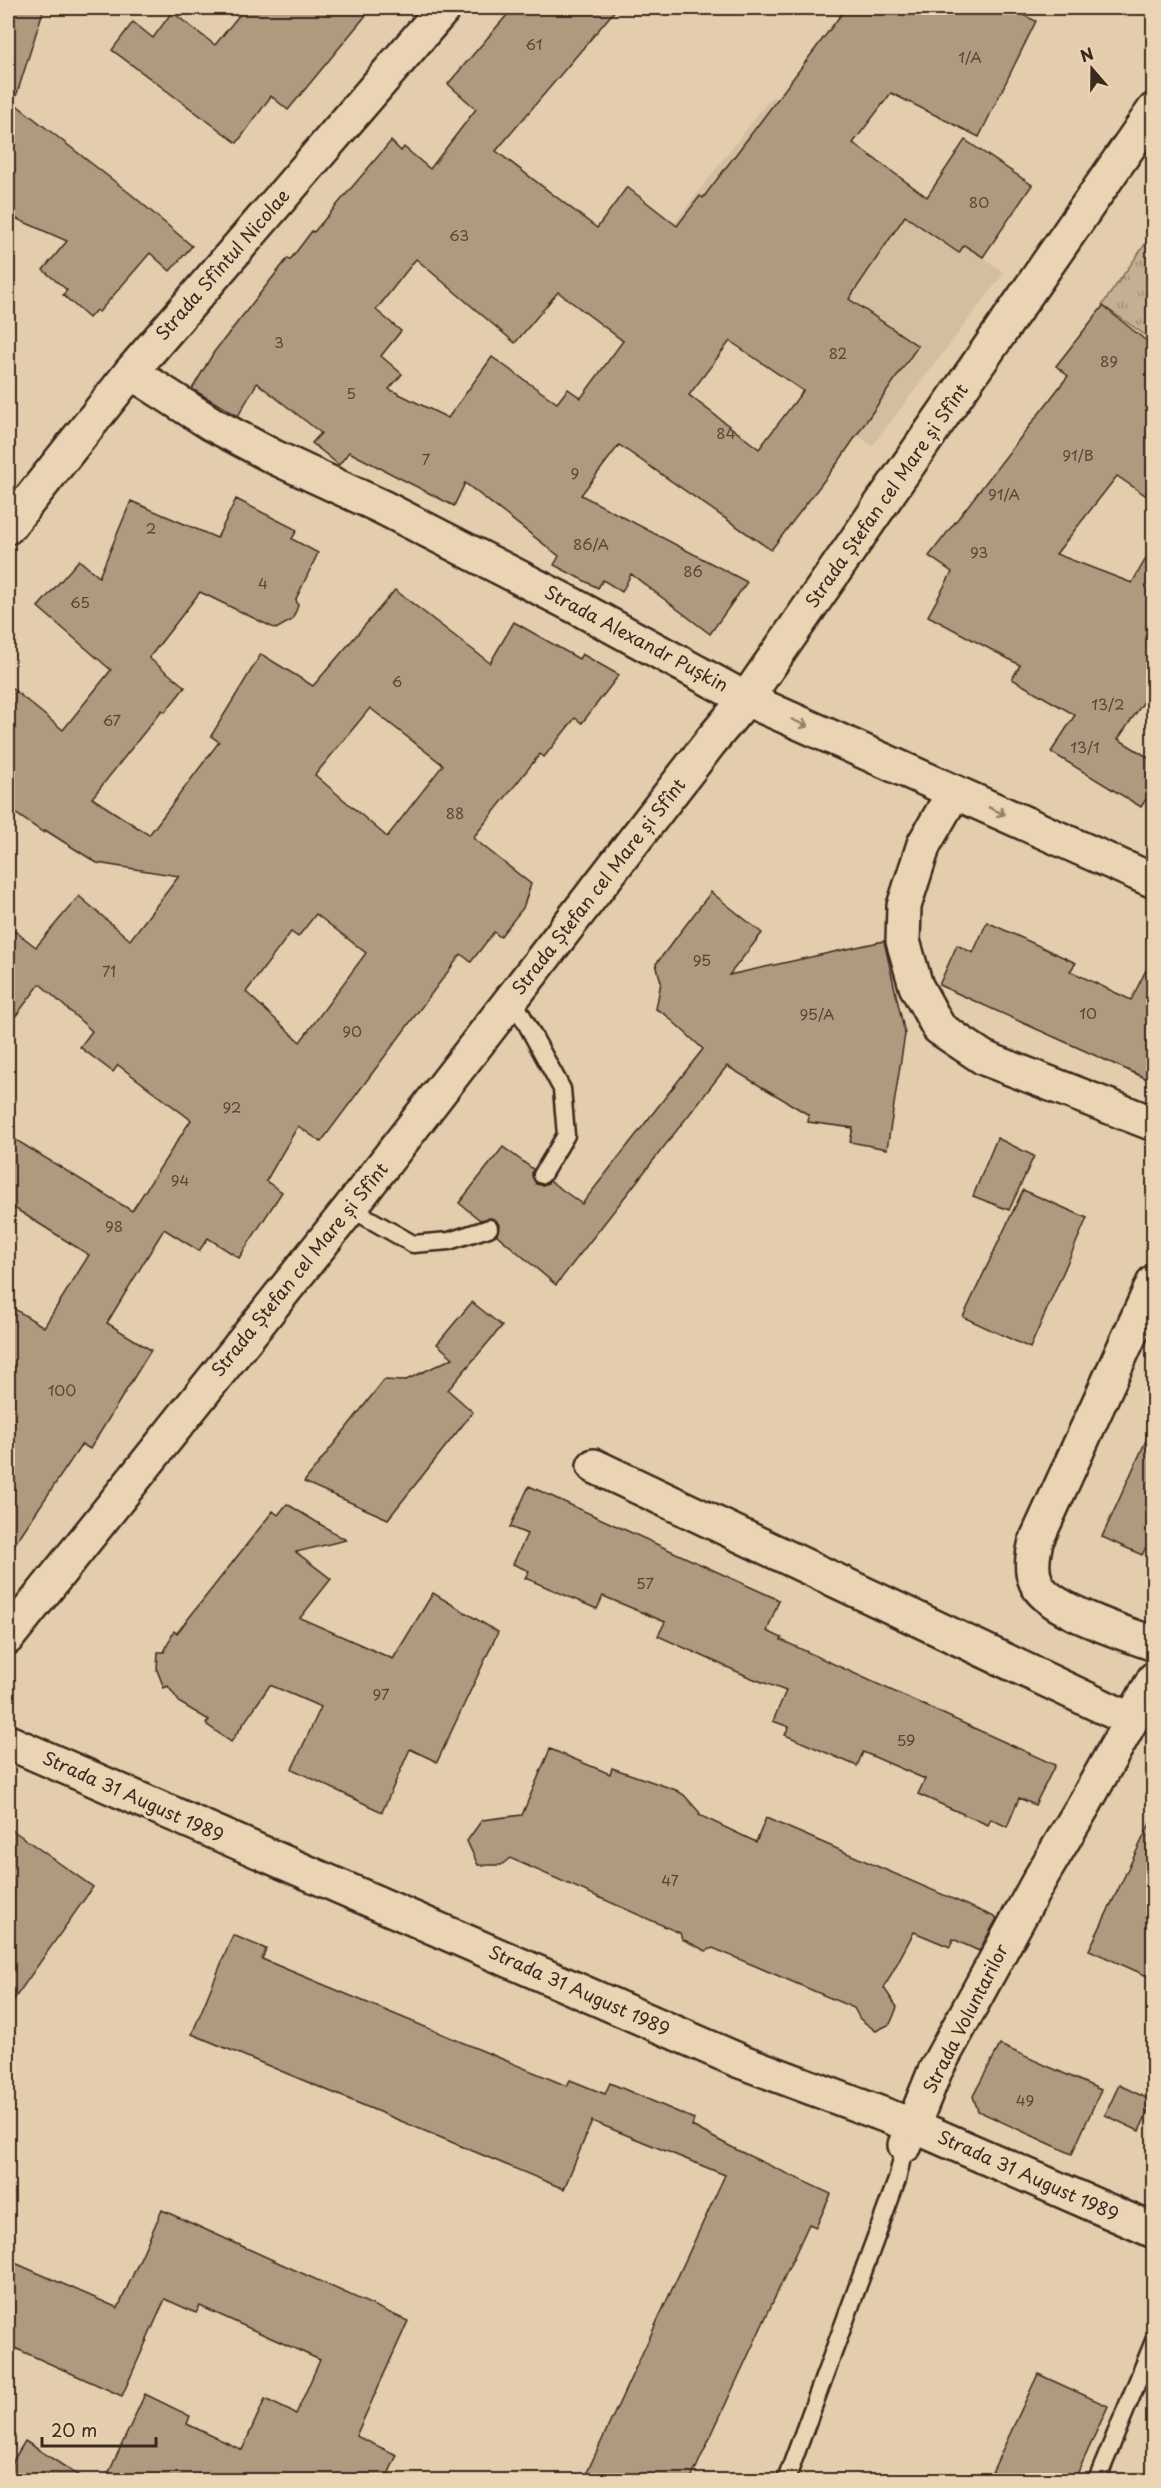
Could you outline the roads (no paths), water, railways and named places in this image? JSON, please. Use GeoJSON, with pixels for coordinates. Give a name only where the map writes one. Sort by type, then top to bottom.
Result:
{"type":"FeatureCollection","features":[{"type":"Feature","properties":{"kind":"street","name":"Strada Sfîntul Nicolae"},"geometry":{"type":"LineString","coordinates":[[8,527],[131,372],[444,8]]}},
{"type":"Feature","properties":{"kind":"street","name":"Strada Ștefan cel Mare și Sfînt"},"geometry":{"type":"LineString","coordinates":[[8,1637],[350,1208],[711,741],[746,699],[1154,110]]}},
{"type":"Feature","properties":{"kind":"street","name":"Strada Alexandr Pușkin"},"geometry":{"type":"LineString","coordinates":[[131,372],[212,424],[274,457],[393,512],[573,604],[746,699],[1154,881]]}},
{"type":"Feature","properties":{"kind":"street"},"geometry":{"type":"LineString","coordinates":[[954,792],[924,844],[904,906],[903,941],[916,986],[939,1028],[984,1058],[1154,1124]]}},
{"type":"Feature","properties":{"kind":"street"},"geometry":{"type":"LineString","coordinates":[[1154,1282],[1036,1541],[1032,1561],[1036,1583],[1048,1598],[1071,1612],[1154,1644]]}},
{"type":"Feature","properties":{"kind":"street"},"geometry":{"type":"LineString","coordinates":[[594,1466],[1131,1720]]}},
{"type":"Feature","properties":{"kind":"street","name":"Strada Voluntarilor"},"geometry":{"type":"LineString","coordinates":[[909,2136],[935,2071],[1041,1877],[1154,1679]]}},
{"type":"Feature","properties":{"kind":"street","name":"Strada 31 August 1989"},"geometry":{"type":"LineString","coordinates":[[8,1742],[909,2136],[1154,2231]]}},
{"type":"Feature","properties":{"kind":"lane"},"geometry":{"type":"LineString","coordinates":[[513,999],[562,1089],[566,1135],[542,1175]]}},
{"type":"Feature","properties":{"kind":"lane"},"geometry":{"type":"LineString","coordinates":[[350,1208],[413,1244],[449,1241],[489,1228]]}},
{"type":"Feature","properties":{"kind":"lane","name":"Strada Voluntarilor"},"geometry":{"type":"LineString","coordinates":[[786,2481],[897,2180],[909,2136]]}},
{"type":"Feature","properties":{"kind":"lane"},"geometry":{"type":"LineString","coordinates":[[1097,2481],[1154,2341]]}}]}
